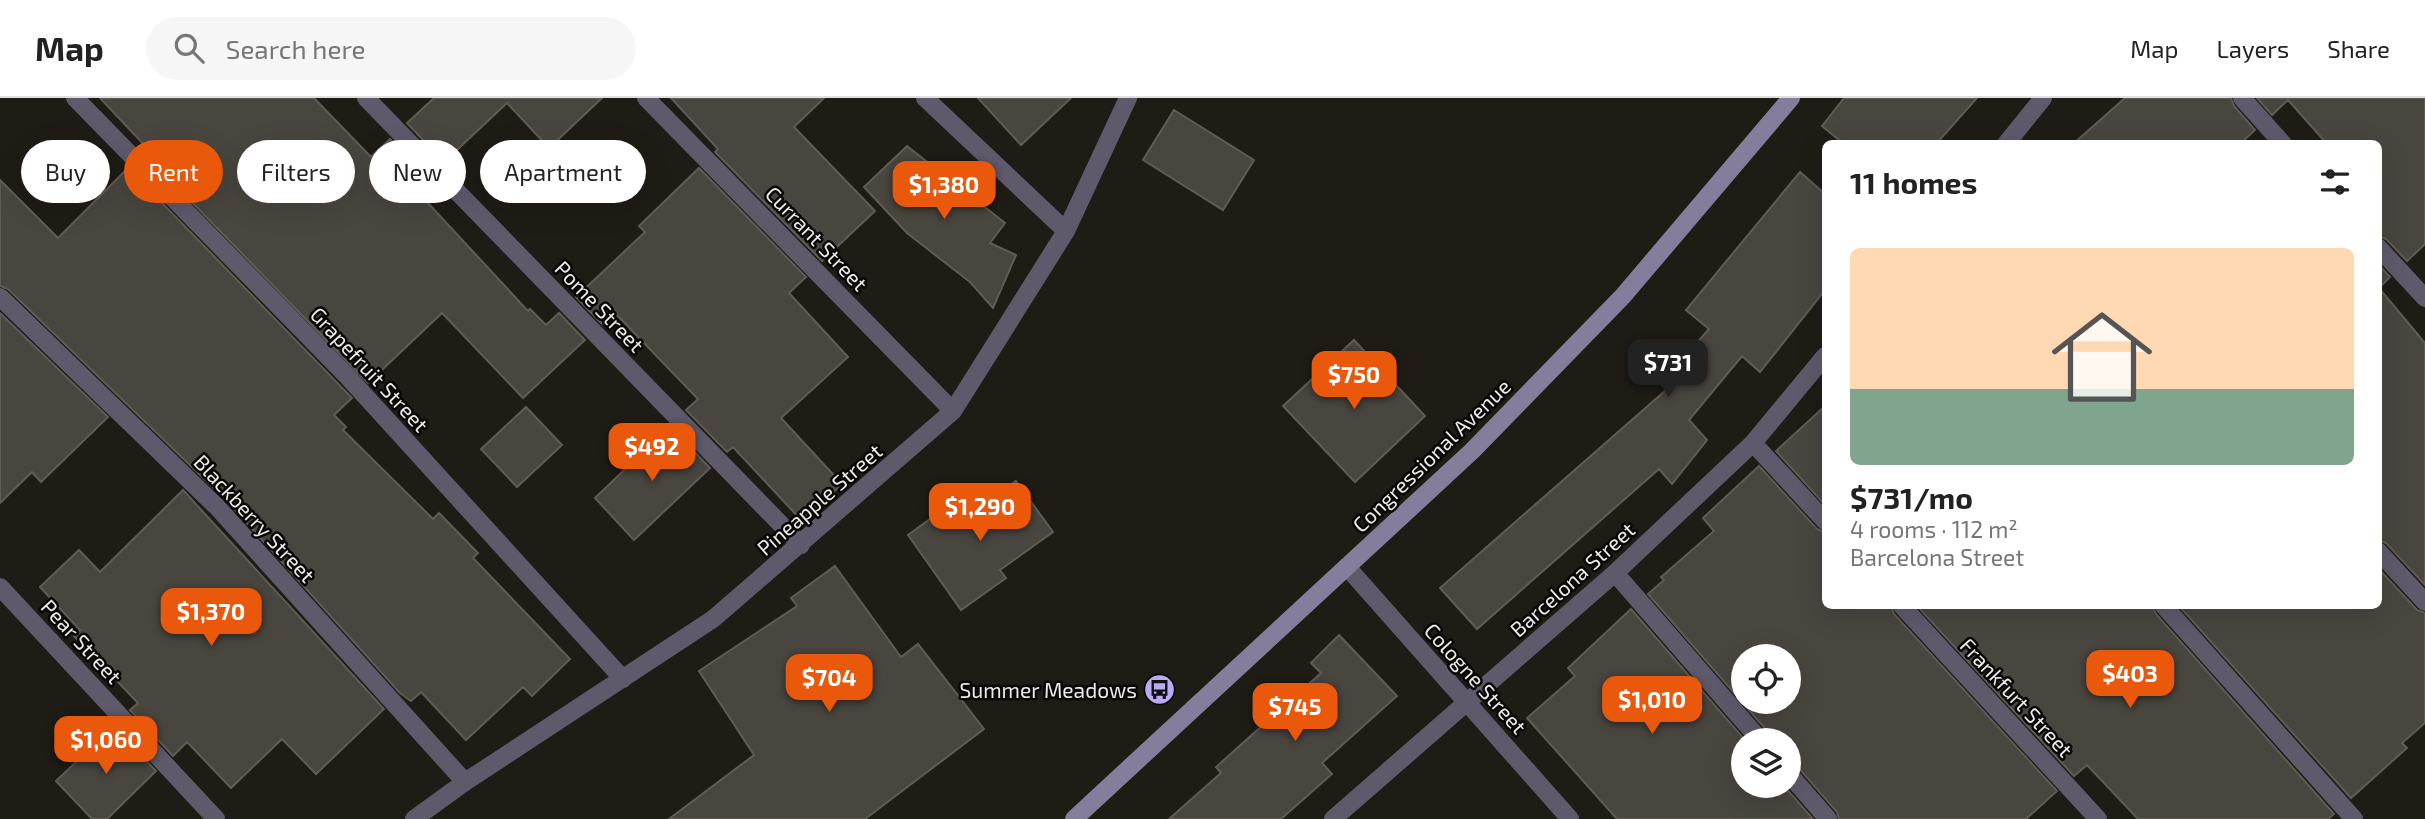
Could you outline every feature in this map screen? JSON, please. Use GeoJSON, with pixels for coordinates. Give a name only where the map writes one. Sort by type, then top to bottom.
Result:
{"type":"FeatureCollection","features":[{"type":"Feature","properties":{"kind":"main road","name":"Congressional Avenue"},"geometry":{"type":"LineString","coordinates":[[1074,819],[1472,451],[1623,296],[1791,98]]}},
{"type":"Feature","properties":{"kind":"street","name":"Grapefruit Street"},"geometry":{"type":"LineString","coordinates":[[75,98],[347,376],[623,679]]}},
{"type":"Feature","properties":{"kind":"street","name":"Pome Street"},"geometry":{"type":"LineString","coordinates":[[366,98],[801,545]]}},
{"type":"Feature","properties":{"kind":"street","name":"Currant Street"},"geometry":{"type":"LineString","coordinates":[[646,98],[953,411]]}},
{"type":"Feature","properties":{"kind":"street"},"geometry":{"type":"LineString","coordinates":[[925,98],[1066,231]]}},
{"type":"Feature","properties":{"kind":"street","name":"Pineapple Street"},"geometry":{"type":"LineString","coordinates":[[414,819],[465,782],[713,619],[953,411],[1066,231],[1128,98]]}},
{"type":"Feature","properties":{"kind":"street"},"geometry":{"type":"LineString","coordinates":[[2010,140],[2043,98]]}},
{"type":"Feature","properties":{"kind":"street"},"geometry":{"type":"LineString","coordinates":[[2242,98],[2279,140]]}},
{"type":"Feature","properties":{"kind":"street"},"geometry":{"type":"LineString","coordinates":[[2382,251],[2425,298]]}},
{"type":"Feature","properties":{"kind":"street","name":"Blackberry Street"},"geometry":{"type":"LineString","coordinates":[[0,297],[218,508],[465,782]]}},
{"type":"Feature","properties":{"kind":"street","name":"Barcelona Street"},"geometry":{"type":"LineString","coordinates":[[1333,819],[1615,573],[1753,443],[1822,360]]}},
{"type":"Feature","properties":{"kind":"street"},"geometry":{"type":"LineString","coordinates":[[1753,443],[1822,519]]}},
{"type":"Feature","properties":{"kind":"street"},"geometry":{"type":"LineString","coordinates":[[2382,555],[2425,602]]}},
{"type":"Feature","properties":{"kind":"street","name":"Cologne Street"},"geometry":{"type":"LineString","coordinates":[[1347,567],[1570,819]]}},
{"type":"Feature","properties":{"kind":"street"},"geometry":{"type":"LineString","coordinates":[[1615,573],[1750,728]]}},
{"type":"Feature","properties":{"kind":"street","name":"Pear Street"},"geometry":{"type":"LineString","coordinates":[[0,587],[216,819]]}},
{"type":"Feature","properties":{"kind":"street","name":"Frankfurt Street"},"geometry":{"type":"LineString","coordinates":[[1905,609],[2098,819]]}},
{"type":"Feature","properties":{"kind":"street"},"geometry":{"type":"LineString","coordinates":[[2167,609],[2354,819]]}},
{"type":"Feature","properties":{"kind":"street"},"geometry":{"type":"LineString","coordinates":[[1801,788],[1828,819]]}},
{"type":"Feature","properties":{"kind":"building"},"geometry":{"type":"Polygon","coordinates":[[[100,98],[314,98],[355,140],[237,140],[237,203],[355,203],[355,140],[369,155],[369,203],[428,203],[528,311],[530,309],[546,325],[559,313],[585,340],[523,398],[442,313],[368,383],[193,203],[223,203],[223,140],[140,140],[100,98]]]}},
{"type":"Feature","properties":{"kind":"building"},"geometry":{"type":"Polygon","coordinates":[[[434,98],[602,98],[557,140],[542,140],[507,103],[466,141],[423,140],[407,123],[434,98]]]}},
{"type":"Feature","properties":{"kind":"building"},"geometry":{"type":"Polygon","coordinates":[[[671,98],[824,98],[794,127],[875,211],[822,261],[715,152],[718,149],[671,98]]]}},
{"type":"Feature","properties":{"kind":"building"},"geometry":{"type":"Polygon","coordinates":[[[978,98],[1071,98],[1021,145],[978,98]]]}},
{"type":"Feature","properties":{"kind":"building"},"geometry":{"type":"Polygon","coordinates":[[[1844,98],[1977,98],[1940,140],[1839,140],[1822,126],[1844,98]]]}},
{"type":"Feature","properties":{"kind":"building"},"geometry":{"type":"Polygon","coordinates":[[[2125,98],[2231,98],[2234,106],[2255,130],[2244,140],[2078,140],[2125,98]]]}},
{"type":"Feature","properties":{"kind":"building"},"geometry":{"type":"Polygon","coordinates":[[[2257,98],[2425,98],[2425,244],[2407,261],[2382,238],[2382,140],[2323,140],[2288,100],[2272,115],[2257,98]]]}},
{"type":"Feature","properties":{"kind":"building"},"geometry":{"type":"Polygon","coordinates":[[[1174,110],[1254,160],[1223,210],[1143,160],[1174,110]]]}},
{"type":"Feature","properties":{"kind":"building"},"geometry":{"type":"Polygon","coordinates":[[[907,146],[1005,223],[990,243],[1016,255],[993,308],[970,282],[907,233],[864,187],[907,146]]]}},
{"type":"Feature","properties":{"kind":"building"},"geometry":{"type":"Polygon","coordinates":[[[699,168],[806,277],[789,293],[848,357],[781,418],[842,484],[802,521],[733,447],[727,452],[686,410],[698,399],[614,312],[602,324],[576,297],[645,232],[639,226],[699,168]]]}},
{"type":"Feature","properties":{"kind":"building"},"geometry":{"type":"Polygon","coordinates":[[[124,172],[124,203],[162,203],[352,398],[334,415],[346,427],[343,430],[433,519],[439,513],[478,553],[473,558],[570,659],[532,696],[523,687],[466,740],[421,692],[411,701],[400,693],[226,500],[8,289],[0,286],[0,180],[58,238],[93,203],[110,203],[110,186],[124,172]]]}},
{"type":"Feature","properties":{"kind":"building"},"geometry":{"type":"Polygon","coordinates":[[[1800,172],[1822,191],[1822,294],[1760,372],[1742,356],[1689,420],[1707,440],[1672,484],[1659,469],[1477,629],[1440,588],[1690,369],[1681,361],[1709,329],[1686,310],[1800,172]]]}},
{"type":"Feature","properties":{"kind":"building"},"geometry":{"type":"Polygon","coordinates":[[[2382,268],[2390,277],[2382,285],[2382,268]]]}},
{"type":"Feature","properties":{"kind":"building"},"geometry":{"type":"Polygon","coordinates":[[[2382,292],[2425,343],[2425,585],[2382,542],[2382,292]]]}},
{"type":"Feature","properties":{"kind":"building"},"geometry":{"type":"Polygon","coordinates":[[[0,313],[108,417],[41,482],[32,472],[0,503],[0,313]]]}},
{"type":"Feature","properties":{"kind":"building"},"geometry":{"type":"Polygon","coordinates":[[[1354,340],[1425,416],[1355,482],[1283,406],[1354,340]]]}},
{"type":"Feature","properties":{"kind":"building"},"geometry":{"type":"Polygon","coordinates":[[[526,407],[562,445],[517,487],[481,449],[526,407]]]}},
{"type":"Feature","properties":{"kind":"building"},"geometry":{"type":"Polygon","coordinates":[[[1822,409],[1822,502],[1776,451],[1822,409]]]}},
{"type":"Feature","properties":{"kind":"building"},"geometry":{"type":"Polygon","coordinates":[[[670,426],[710,468],[634,540],[595,498],[670,426]]]}},
{"type":"Feature","properties":{"kind":"building"},"geometry":{"type":"Polygon","coordinates":[[[1759,466],[1817,529],[1822,531],[1822,609],[1892,609],[2057,791],[2026,819],[1839,819],[1837,812],[1801,771],[1801,728],[1765,728],[1752,714],[1801,714],[1801,644],[1731,644],[1731,689],[1648,594],[1664,580],[1661,577],[1714,531],[1703,518],[1759,466]]]}},
{"type":"Feature","properties":{"kind":"building"},"geometry":{"type":"Polygon","coordinates":[[[1016,481],[1053,532],[1000,570],[1006,578],[961,610],[908,535],[952,503],[963,519],[1016,481]]]}},
{"type":"Feature","properties":{"kind":"building"},"geometry":{"type":"Polygon","coordinates":[[[183,490],[384,709],[316,774],[282,739],[231,788],[187,742],[173,756],[130,710],[138,703],[74,636],[80,630],[40,587],[79,550],[100,572],[183,490]]]}},
{"type":"Feature","properties":{"kind":"building"},"geometry":{"type":"Polygon","coordinates":[[[835,566],[901,657],[918,644],[984,729],[865,819],[669,819],[754,755],[699,671],[797,606],[791,598],[835,566]]]}},
{"type":"Feature","properties":{"kind":"building"},"geometry":{"type":"Polygon","coordinates":[[[2382,572],[2417,610],[2425,613],[2425,723],[2402,743],[2407,748],[2351,798],[2182,609],[2382,609],[2382,572]]]}},
{"type":"Feature","properties":{"kind":"building"},"geometry":{"type":"Polygon","coordinates":[[[1631,609],[1735,728],[1731,728],[1731,798],[1795,798],[1813,819],[1617,819],[1527,718],[1575,676],[1568,668],[1631,609]]]}},
{"type":"Feature","properties":{"kind":"building"},"geometry":{"type":"Polygon","coordinates":[[[1920,609],[2154,609],[2334,814],[2328,819],[2138,819],[2087,765],[2074,776],[1920,609]]]}},
{"type":"Feature","properties":{"kind":"building"},"geometry":{"type":"Polygon","coordinates":[[[1339,635],[1397,696],[1322,763],[1332,774],[1281,819],[1169,819],[1221,773],[1216,767],[1321,673],[1311,663],[1339,635]]]}},
{"type":"Feature","properties":{"kind":"building"},"geometry":{"type":"Polygon","coordinates":[[[114,726],[156,771],[107,819],[92,819],[56,781],[114,726]]]}},
{"type":"Feature","properties":{"kind":"place","name":"Summer Meadows"},"geometry":{"type":"Point","coordinates":[1160,689]}}]}
